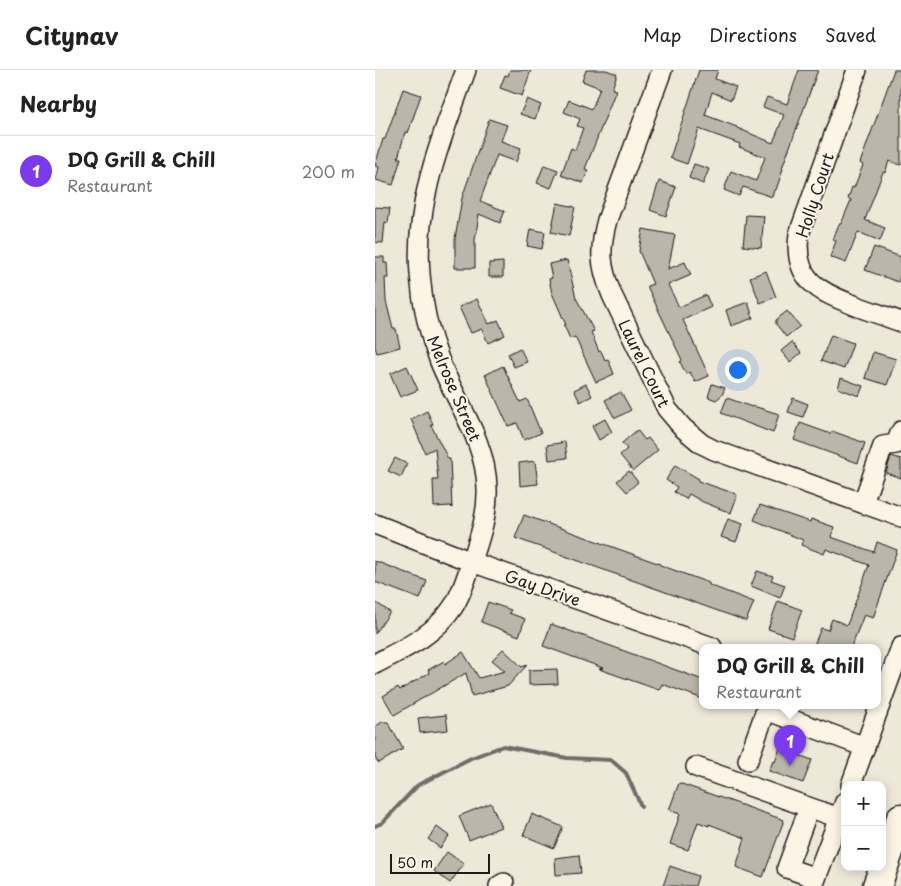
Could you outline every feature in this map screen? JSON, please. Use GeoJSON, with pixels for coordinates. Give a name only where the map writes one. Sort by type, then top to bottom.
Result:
{"type":"FeatureCollection","features":[{"type":"Feature","properties":{"kind":"highway"},"geometry":{"type":"LineString","coordinates":[[877,886],[901,818]]}},
{"type":"Feature","properties":{"kind":"street","name":"Melrose Street"},"geometry":{"type":"LineString","coordinates":[[375,664],[421,638],[441,622],[457,599],[472,562],[485,517],[487,503],[486,475],[480,448],[441,363],[431,334],[420,274],[419,243],[421,213],[427,183],[466,70]]}},
{"type":"Feature","properties":{"kind":"street","name":"Laurel Court"},"geometry":{"type":"LineString","coordinates":[[662,70],[603,234],[601,257],[605,278],[612,295],[660,399],[674,419],[692,437],[714,450],[901,517]]}},
{"type":"Feature","properties":{"kind":"street","name":"Holly Court"},"geometry":{"type":"LineString","coordinates":[[857,70],[799,234],[798,256],[801,267],[807,277],[823,292],[901,322]]}},
{"type":"Feature","properties":{"kind":"street"},"geometry":{"type":"LineString","coordinates":[[863,503],[883,446],[899,440]]}},
{"type":"Feature","properties":{"kind":"street","name":"Gay Drive"},"geometry":{"type":"LineString","coordinates":[[375,524],[472,562],[704,644]]}},
{"type":"Feature","properties":{"kind":"street"},"geometry":{"type":"LineString","coordinates":[[881,693],[901,647]]}},
{"type":"Feature","properties":{"kind":"street"},"geometry":{"type":"LineString","coordinates":[[748,760],[766,709]]}},
{"type":"Feature","properties":{"kind":"street"},"geometry":{"type":"LineString","coordinates":[[772,709],[865,747]]}},
{"type":"Feature","properties":{"kind":"street"},"geometry":{"type":"LineString","coordinates":[[852,781],[865,747],[874,709]]}},
{"type":"Feature","properties":{"kind":"street"},"geometry":{"type":"LineString","coordinates":[[696,767],[809,808],[841,810]]}},
{"type":"Feature","properties":{"kind":"street"},"geometry":{"type":"LineString","coordinates":[[809,808],[787,868],[815,882],[841,813]]}},
{"type":"Feature","properties":{"kind":"building"},"geometry":{"type":"Polygon","coordinates":[[[510,70],[531,70],[522,96],[500,88],[505,75],[508,76],[510,70]]]}},
{"type":"Feature","properties":{"kind":"building"},"geometry":{"type":"Polygon","coordinates":[[[586,70],[606,70],[617,74],[612,89],[616,90],[585,169],[588,170],[583,183],[561,175],[571,148],[575,150],[583,128],[577,126],[580,119],[564,112],[569,100],[592,109],[600,88],[582,81],[586,70]]]}},
{"type":"Feature","properties":{"kind":"building"},"geometry":{"type":"Polygon","coordinates":[[[699,70],[718,70],[715,79],[736,87],[731,100],[712,92],[705,115],[773,143],[784,115],[763,107],[767,97],[787,104],[799,70],[818,70],[772,197],[743,187],[739,196],[724,190],[731,171],[756,181],[765,157],[739,147],[740,144],[699,129],[687,164],[670,158],[699,70]]]}},
{"type":"Feature","properties":{"kind":"building"},"geometry":{"type":"Polygon","coordinates":[[[894,70],[901,70],[901,165],[889,161],[865,220],[885,228],[880,241],[858,232],[846,263],[830,257],[836,241],[833,239],[851,200],[848,199],[863,165],[860,163],[894,70]]]}},
{"type":"Feature","properties":{"kind":"building"},"geometry":{"type":"Polygon","coordinates":[[[403,89],[421,95],[408,133],[405,132],[398,158],[401,158],[393,185],[376,180],[379,167],[375,166],[383,139],[385,139],[403,89]]]}},
{"type":"Feature","properties":{"kind":"building"},"geometry":{"type":"Polygon","coordinates":[[[527,99],[541,105],[535,119],[520,114],[527,99]]]}},
{"type":"Feature","properties":{"kind":"building"},"geometry":{"type":"Polygon","coordinates":[[[489,119],[507,125],[501,141],[521,148],[516,162],[497,155],[480,201],[505,211],[500,223],[479,214],[475,240],[475,268],[455,268],[455,239],[462,198],[489,119]]]}},
{"type":"Feature","properties":{"kind":"building"},"geometry":{"type":"Polygon","coordinates":[[[694,164],[709,169],[703,184],[689,178],[694,164]]]}},
{"type":"Feature","properties":{"kind":"building"},"geometry":{"type":"Polygon","coordinates":[[[544,165],[558,170],[551,188],[537,183],[544,165]]]}},
{"type":"Feature","properties":{"kind":"building"},"geometry":{"type":"Polygon","coordinates":[[[659,181],[676,187],[666,216],[650,210],[659,181]]]}},
{"type":"Feature","properties":{"kind":"building"},"geometry":{"type":"Polygon","coordinates":[[[557,203],[575,207],[569,236],[551,232],[557,203]]]}},
{"type":"Feature","properties":{"kind":"building"},"geometry":{"type":"Polygon","coordinates":[[[375,207],[390,208],[388,223],[385,222],[383,243],[375,242],[375,207]]]}},
{"type":"Feature","properties":{"kind":"building"},"geometry":{"type":"Polygon","coordinates":[[[746,215],[764,216],[761,248],[743,246],[746,215]]]}},
{"type":"Feature","properties":{"kind":"building"},"geometry":{"type":"Polygon","coordinates":[[[530,229],[545,232],[542,249],[527,246],[530,229]]]}},
{"type":"Feature","properties":{"kind":"building"},"geometry":{"type":"Polygon","coordinates":[[[643,229],[675,235],[668,269],[685,262],[691,275],[668,285],[679,307],[706,295],[711,307],[683,320],[709,376],[695,382],[690,372],[686,374],[680,362],[682,360],[647,286],[653,284],[639,251],[643,229]]]}},
{"type":"Feature","properties":{"kind":"building"},"geometry":{"type":"Polygon","coordinates":[[[874,247],[901,257],[901,274],[898,282],[865,270],[874,247]]]}},
{"type":"Feature","properties":{"kind":"building"},"geometry":{"type":"Polygon","coordinates":[[[375,257],[384,257],[384,263],[387,263],[388,278],[385,278],[386,301],[400,347],[377,353],[375,347],[375,257]]]}},
{"type":"Feature","properties":{"kind":"building"},"geometry":{"type":"Polygon","coordinates":[[[567,260],[576,298],[594,331],[591,332],[599,352],[601,351],[605,360],[608,359],[614,374],[596,382],[575,337],[570,339],[552,293],[549,279],[552,278],[549,264],[567,260]]]}},
{"type":"Feature","properties":{"kind":"building"},"geometry":{"type":"Polygon","coordinates":[[[503,262],[503,277],[489,277],[489,263],[503,262]]]}},
{"type":"Feature","properties":{"kind":"building"},"geometry":{"type":"Polygon","coordinates":[[[766,271],[776,297],[760,303],[750,277],[766,271]]]}},
{"type":"Feature","properties":{"kind":"building"},"geometry":{"type":"Polygon","coordinates":[[[477,299],[489,324],[498,320],[505,335],[488,343],[482,329],[471,333],[459,307],[477,299]]]}},
{"type":"Feature","properties":{"kind":"building"},"geometry":{"type":"Polygon","coordinates":[[[748,302],[753,318],[731,326],[726,310],[748,302]]]}},
{"type":"Feature","properties":{"kind":"building"},"geometry":{"type":"Polygon","coordinates":[[[787,311],[800,326],[786,337],[776,324],[776,320],[787,311]]]}},
{"type":"Feature","properties":{"kind":"building"},"geometry":{"type":"Polygon","coordinates":[[[831,335],[853,343],[844,369],[821,361],[831,335]]]}},
{"type":"Feature","properties":{"kind":"building"},"geometry":{"type":"Polygon","coordinates":[[[792,342],[801,353],[790,362],[781,351],[792,342]]]}},
{"type":"Feature","properties":{"kind":"building"},"geometry":{"type":"Polygon","coordinates":[[[520,348],[527,362],[514,367],[508,354],[520,348]]]}},
{"type":"Feature","properties":{"kind":"building"},"geometry":{"type":"Polygon","coordinates":[[[873,352],[896,359],[887,385],[865,378],[873,352]]]}},
{"type":"Feature","properties":{"kind":"building"},"geometry":{"type":"Polygon","coordinates":[[[407,366],[418,390],[400,397],[390,374],[407,366]]]}},
{"type":"Feature","properties":{"kind":"building"},"geometry":{"type":"Polygon","coordinates":[[[503,366],[520,402],[527,399],[541,433],[524,440],[517,423],[508,426],[485,375],[503,366]]]}},
{"type":"Feature","properties":{"kind":"building"},"geometry":{"type":"Polygon","coordinates":[[[841,378],[863,386],[859,396],[838,388],[841,378]]]}},
{"type":"Feature","properties":{"kind":"building"},"geometry":{"type":"Polygon","coordinates":[[[586,384],[592,396],[580,402],[574,390],[586,384]]]}},
{"type":"Feature","properties":{"kind":"building"},"geometry":{"type":"Polygon","coordinates":[[[712,384],[725,388],[722,395],[716,400],[708,397],[712,384]]]}},
{"type":"Feature","properties":{"kind":"building"},"geometry":{"type":"Polygon","coordinates":[[[621,392],[631,410],[618,417],[614,417],[605,400],[621,392]]]}},
{"type":"Feature","properties":{"kind":"building"},"geometry":{"type":"Polygon","coordinates":[[[727,398],[779,414],[773,433],[721,413],[727,398]]]}},
{"type":"Feature","properties":{"kind":"building"},"geometry":{"type":"Polygon","coordinates":[[[793,398],[808,404],[803,417],[788,412],[793,398]]]}},
{"type":"Feature","properties":{"kind":"building"},"geometry":{"type":"Polygon","coordinates":[[[427,411],[433,424],[431,425],[448,459],[450,459],[452,508],[451,506],[434,507],[433,480],[438,480],[435,448],[425,453],[411,419],[427,411]]]}},
{"type":"Feature","properties":{"kind":"building"},"geometry":{"type":"Polygon","coordinates":[[[605,419],[612,432],[599,440],[592,426],[605,419]]]}},
{"type":"Feature","properties":{"kind":"building"},"geometry":{"type":"Polygon","coordinates":[[[800,423],[831,434],[832,431],[865,443],[858,463],[794,440],[800,423]]]}},
{"type":"Feature","properties":{"kind":"building"},"geometry":{"type":"Polygon","coordinates":[[[637,430],[645,440],[648,438],[658,450],[633,471],[620,455],[627,449],[622,443],[637,430]]]}},
{"type":"Feature","properties":{"kind":"building"},"geometry":{"type":"Polygon","coordinates":[[[565,442],[567,458],[549,460],[547,445],[565,442]]]}},
{"type":"Feature","properties":{"kind":"building"},"geometry":{"type":"Polygon","coordinates":[[[891,456],[901,459],[901,478],[886,473],[891,456]]]}},
{"type":"Feature","properties":{"kind":"building"},"geometry":{"type":"Polygon","coordinates":[[[395,458],[407,464],[401,477],[388,471],[395,458]]]}},
{"type":"Feature","properties":{"kind":"building"},"geometry":{"type":"Polygon","coordinates":[[[535,461],[538,484],[520,486],[519,463],[535,461]]]}},
{"type":"Feature","properties":{"kind":"building"},"geometry":{"type":"Polygon","coordinates":[[[675,465],[699,479],[698,481],[736,494],[731,513],[703,502],[689,494],[686,499],[674,492],[677,487],[666,480],[675,465]]]}},
{"type":"Feature","properties":{"kind":"building"},"geometry":{"type":"Polygon","coordinates":[[[629,471],[638,482],[627,492],[617,481],[629,471]]]}},
{"type":"Feature","properties":{"kind":"building"},"geometry":{"type":"Polygon","coordinates":[[[760,505],[810,522],[811,519],[834,527],[831,537],[874,552],[877,542],[897,550],[873,618],[864,615],[852,644],[814,644],[821,628],[828,630],[832,619],[847,625],[869,565],[826,549],[824,554],[801,545],[803,540],[754,520],[760,505]]]}},
{"type":"Feature","properties":{"kind":"building"},"geometry":{"type":"Polygon","coordinates":[[[524,515],[660,564],[754,602],[746,621],[515,538],[524,515]]]}},
{"type":"Feature","properties":{"kind":"building"},"geometry":{"type":"Polygon","coordinates":[[[728,519],[743,524],[736,542],[721,537],[728,519]]]}},
{"type":"Feature","properties":{"kind":"building"},"geometry":{"type":"Polygon","coordinates":[[[375,561],[427,581],[420,599],[375,582],[375,561]]]}},
{"type":"Feature","properties":{"kind":"building"},"geometry":{"type":"Polygon","coordinates":[[[757,571],[773,576],[771,580],[785,585],[780,598],[751,586],[757,571]]]}},
{"type":"Feature","properties":{"kind":"building"},"geometry":{"type":"Polygon","coordinates":[[[778,601],[802,610],[792,637],[768,629],[778,601]]]}},
{"type":"Feature","properties":{"kind":"building"},"geometry":{"type":"Polygon","coordinates":[[[375,602],[390,612],[375,634],[375,602]]]}},
{"type":"Feature","properties":{"kind":"building"},"geometry":{"type":"Polygon","coordinates":[[[488,602],[511,610],[509,613],[525,619],[519,636],[481,622],[488,602]]]}},
{"type":"Feature","properties":{"kind":"building"},"geometry":{"type":"Polygon","coordinates":[[[551,624],[699,679],[699,698],[662,684],[659,690],[599,669],[603,668],[543,646],[551,624]]]}},
{"type":"Feature","properties":{"kind":"building"},"geometry":{"type":"Polygon","coordinates":[[[503,649],[522,667],[527,665],[508,686],[472,696],[466,673],[394,715],[383,696],[398,687],[400,690],[429,673],[428,670],[444,661],[445,664],[463,652],[479,678],[505,671],[492,660],[503,649]]]}},
{"type":"Feature","properties":{"kind":"building"},"geometry":{"type":"Polygon","coordinates":[[[557,669],[558,684],[529,685],[529,670],[557,669]]]}},
{"type":"Feature","properties":{"kind":"building"},"geometry":{"type":"Polygon","coordinates":[[[446,715],[448,730],[420,733],[418,718],[446,715]]]}},
{"type":"Feature","properties":{"kind":"building"},"geometry":{"type":"Polygon","coordinates":[[[382,722],[388,722],[403,749],[379,763],[375,758],[375,727],[382,722]]]}},
{"type":"Feature","properties":{"kind":"building"},"geometry":{"type":"Polygon","coordinates":[[[780,748],[812,760],[803,783],[769,771],[773,761],[775,762],[780,748]]]}},
{"type":"Feature","properties":{"kind":"building"},"geometry":{"type":"Polygon","coordinates":[[[679,783],[784,820],[763,877],[736,867],[745,838],[709,824],[709,826],[698,822],[688,850],[670,844],[680,814],[669,810],[679,783]]]}},
{"type":"Feature","properties":{"kind":"building"},"geometry":{"type":"Polygon","coordinates":[[[491,803],[501,827],[469,840],[459,816],[491,803]]]}},
{"type":"Feature","properties":{"kind":"building"},"geometry":{"type":"Polygon","coordinates":[[[532,814],[563,827],[554,848],[523,835],[532,814]]]}},
{"type":"Feature","properties":{"kind":"building"},"geometry":{"type":"Polygon","coordinates":[[[437,827],[449,836],[440,848],[428,839],[437,827]]]}},
{"type":"Feature","properties":{"kind":"building"},"geometry":{"type":"Polygon","coordinates":[[[447,852],[464,864],[450,883],[434,871],[447,852]]]}},
{"type":"Feature","properties":{"kind":"building"},"geometry":{"type":"Polygon","coordinates":[[[579,855],[581,873],[556,875],[555,858],[579,855]]]}},
{"type":"Feature","properties":{"kind":"building"},"geometry":{"type":"Polygon","coordinates":[[[670,866],[698,876],[695,886],[663,886],[670,866]]]}},
{"type":"Feature","properties":{"kind":"waterway"},"geometry":{"type":"LineString","coordinates":[[375,826],[382,823],[418,785],[471,758],[503,746],[567,758],[611,760],[626,773],[641,806]]}},
{"type":"Feature","properties":{"kind":"place","name":"DQ Grill & Chill"},"geometry":{"type":"Point","coordinates":[790,766]}}]}
